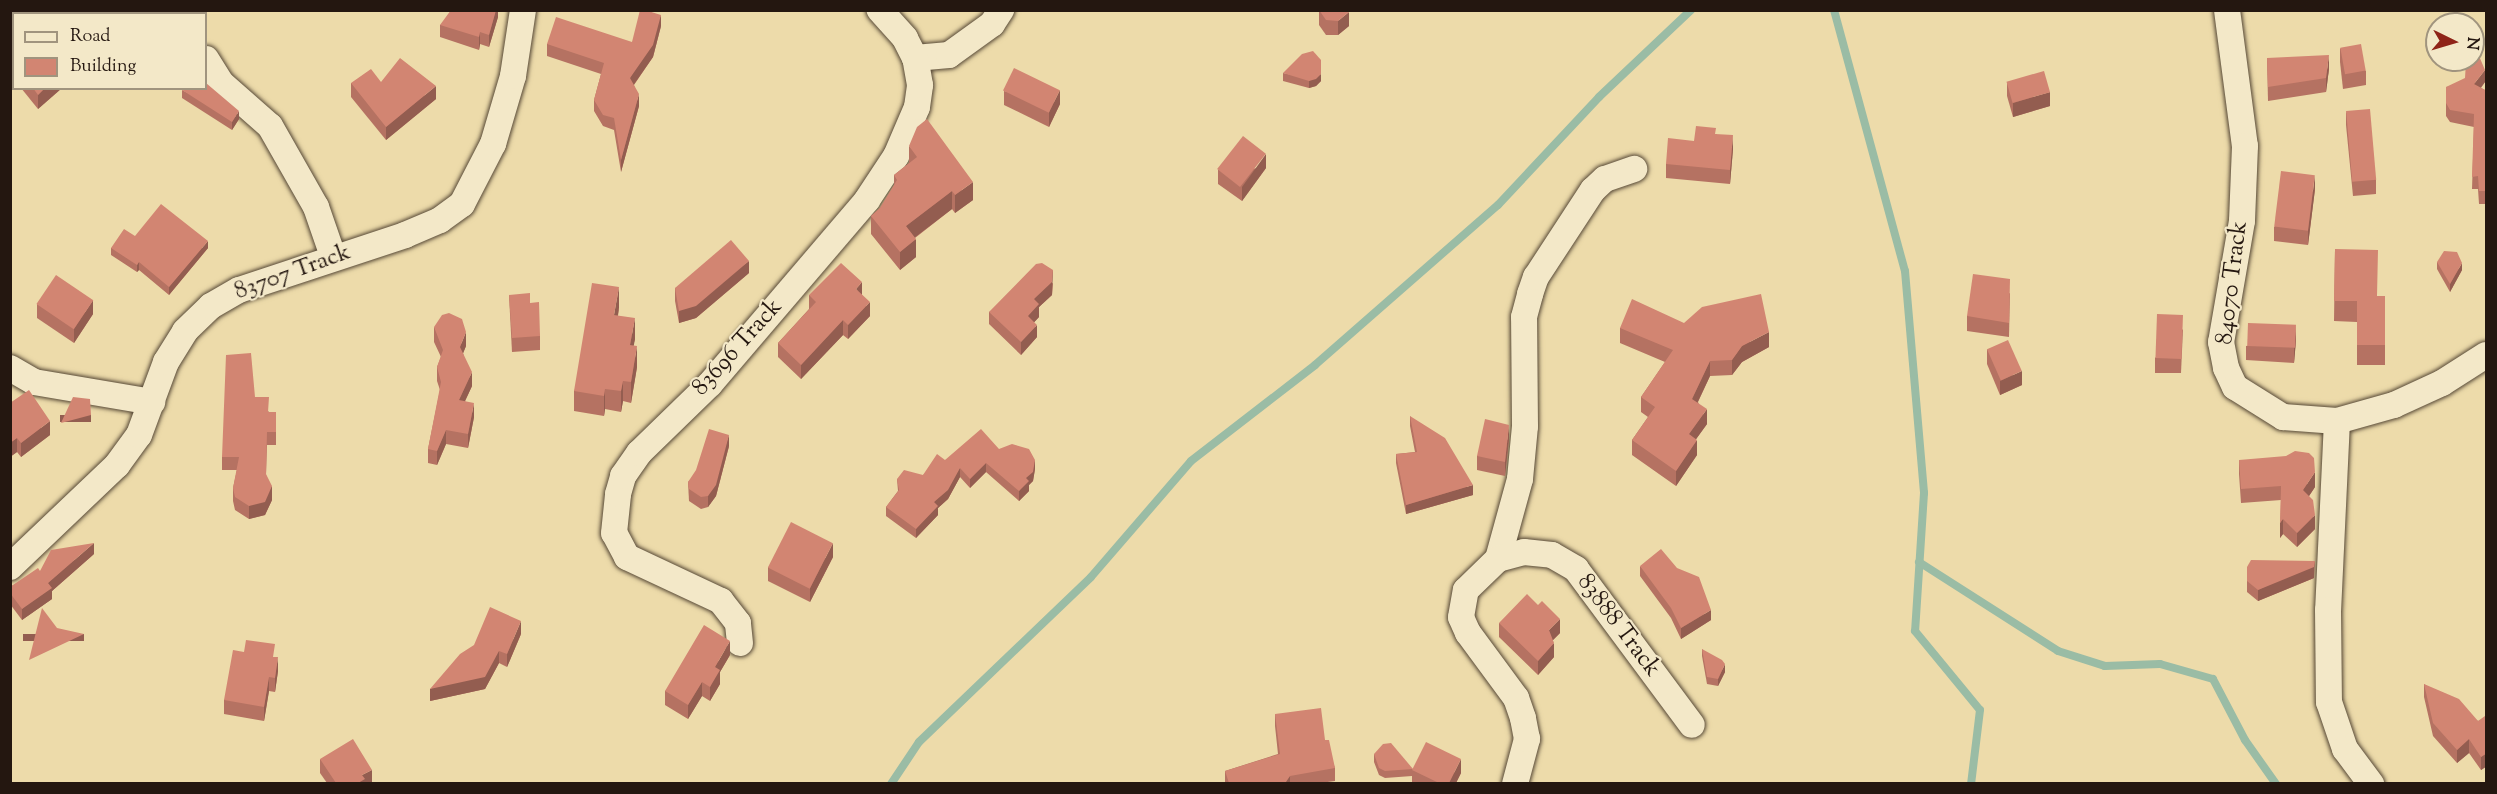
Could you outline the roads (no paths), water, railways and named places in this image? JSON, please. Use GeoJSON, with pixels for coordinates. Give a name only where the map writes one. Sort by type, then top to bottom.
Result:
{"type":"FeatureCollection","features":[{"type":"Feature","properties":{"kind":"street","name":"83707 Track"},"geometry":{"type":"LineString","coordinates":[[10,567],[117,465],[139,435],[166,362],[186,331],[211,306],[239,290],[423,227],[462,204],[493,144],[513,76],[523,10]]}},
{"type":"Feature","properties":{"kind":"street","name":"83696 Track"},"geometry":{"type":"LineString","coordinates":[[740,643],[738,623],[721,601],[627,557],[614,533],[618,494],[623,476],[639,453],[710,384],[867,200],[896,156],[917,107],[920,85],[915,58],[905,38],[880,10]]}},
{"type":"Feature","properties":{"kind":"street"},"geometry":{"type":"LineString","coordinates":[[915,58],[949,55],[992,24],[1001,10]]}},
{"type":"Feature","properties":{"kind":"street","name":"84070 Track"},"geometry":{"type":"LineString","coordinates":[[2227,10],[2245,146],[2242,221],[2221,342],[2226,368],[2235,387],[2283,417],[2337,421],[2394,405],[2442,383],[2487,355]]}},
{"type":"Feature","properties":{"kind":"street"},"geometry":{"type":"LineString","coordinates":[[207,61],[221,83],[270,126],[316,207],[333,256]]}},
{"type":"Feature","properties":{"kind":"street"},"geometry":{"type":"LineString","coordinates":[[1498,560],[1520,479],[1526,426],[1524,317],[1530,294],[1536,277],[1593,190],[1605,179],[1634,169]]}},
{"type":"Feature","properties":{"kind":"street"},"geometry":{"type":"LineString","coordinates":[[10,368],[34,382],[152,402]]}},
{"type":"Feature","properties":{"kind":"street"},"geometry":{"type":"LineString","coordinates":[[2337,421],[2328,598],[2329,702],[2345,749],[2371,783]]}},
{"type":"Feature","properties":{"kind":"street","name":"83888 Track"},"geometry":{"type":"LineString","coordinates":[[1515,783],[1527,740],[1523,718],[1516,698],[1467,633],[1461,617],[1467,590],[1498,560],[1524,552],[1552,555],[1576,569],[1692,725]]}},
{"type":"Feature","properties":{"kind":"waterway"},"geometry":{"type":"LineString","coordinates":[[891,784],[919,742],[1091,577],[1191,461],[1315,365],[1498,205],[1599,97],[1691,10]]}},
{"type":"Feature","properties":{"kind":"waterway"},"geometry":{"type":"LineString","coordinates":[[1834,10],[1905,271],[1924,493],[1915,631],[1980,710],[1971,784]]}},
{"type":"Feature","properties":{"kind":"waterway"},"geometry":{"type":"LineString","coordinates":[[1919,562],[2058,651],[2105,666],[2160,664],[2213,679],[2245,740],[2276,784]]}}]}
